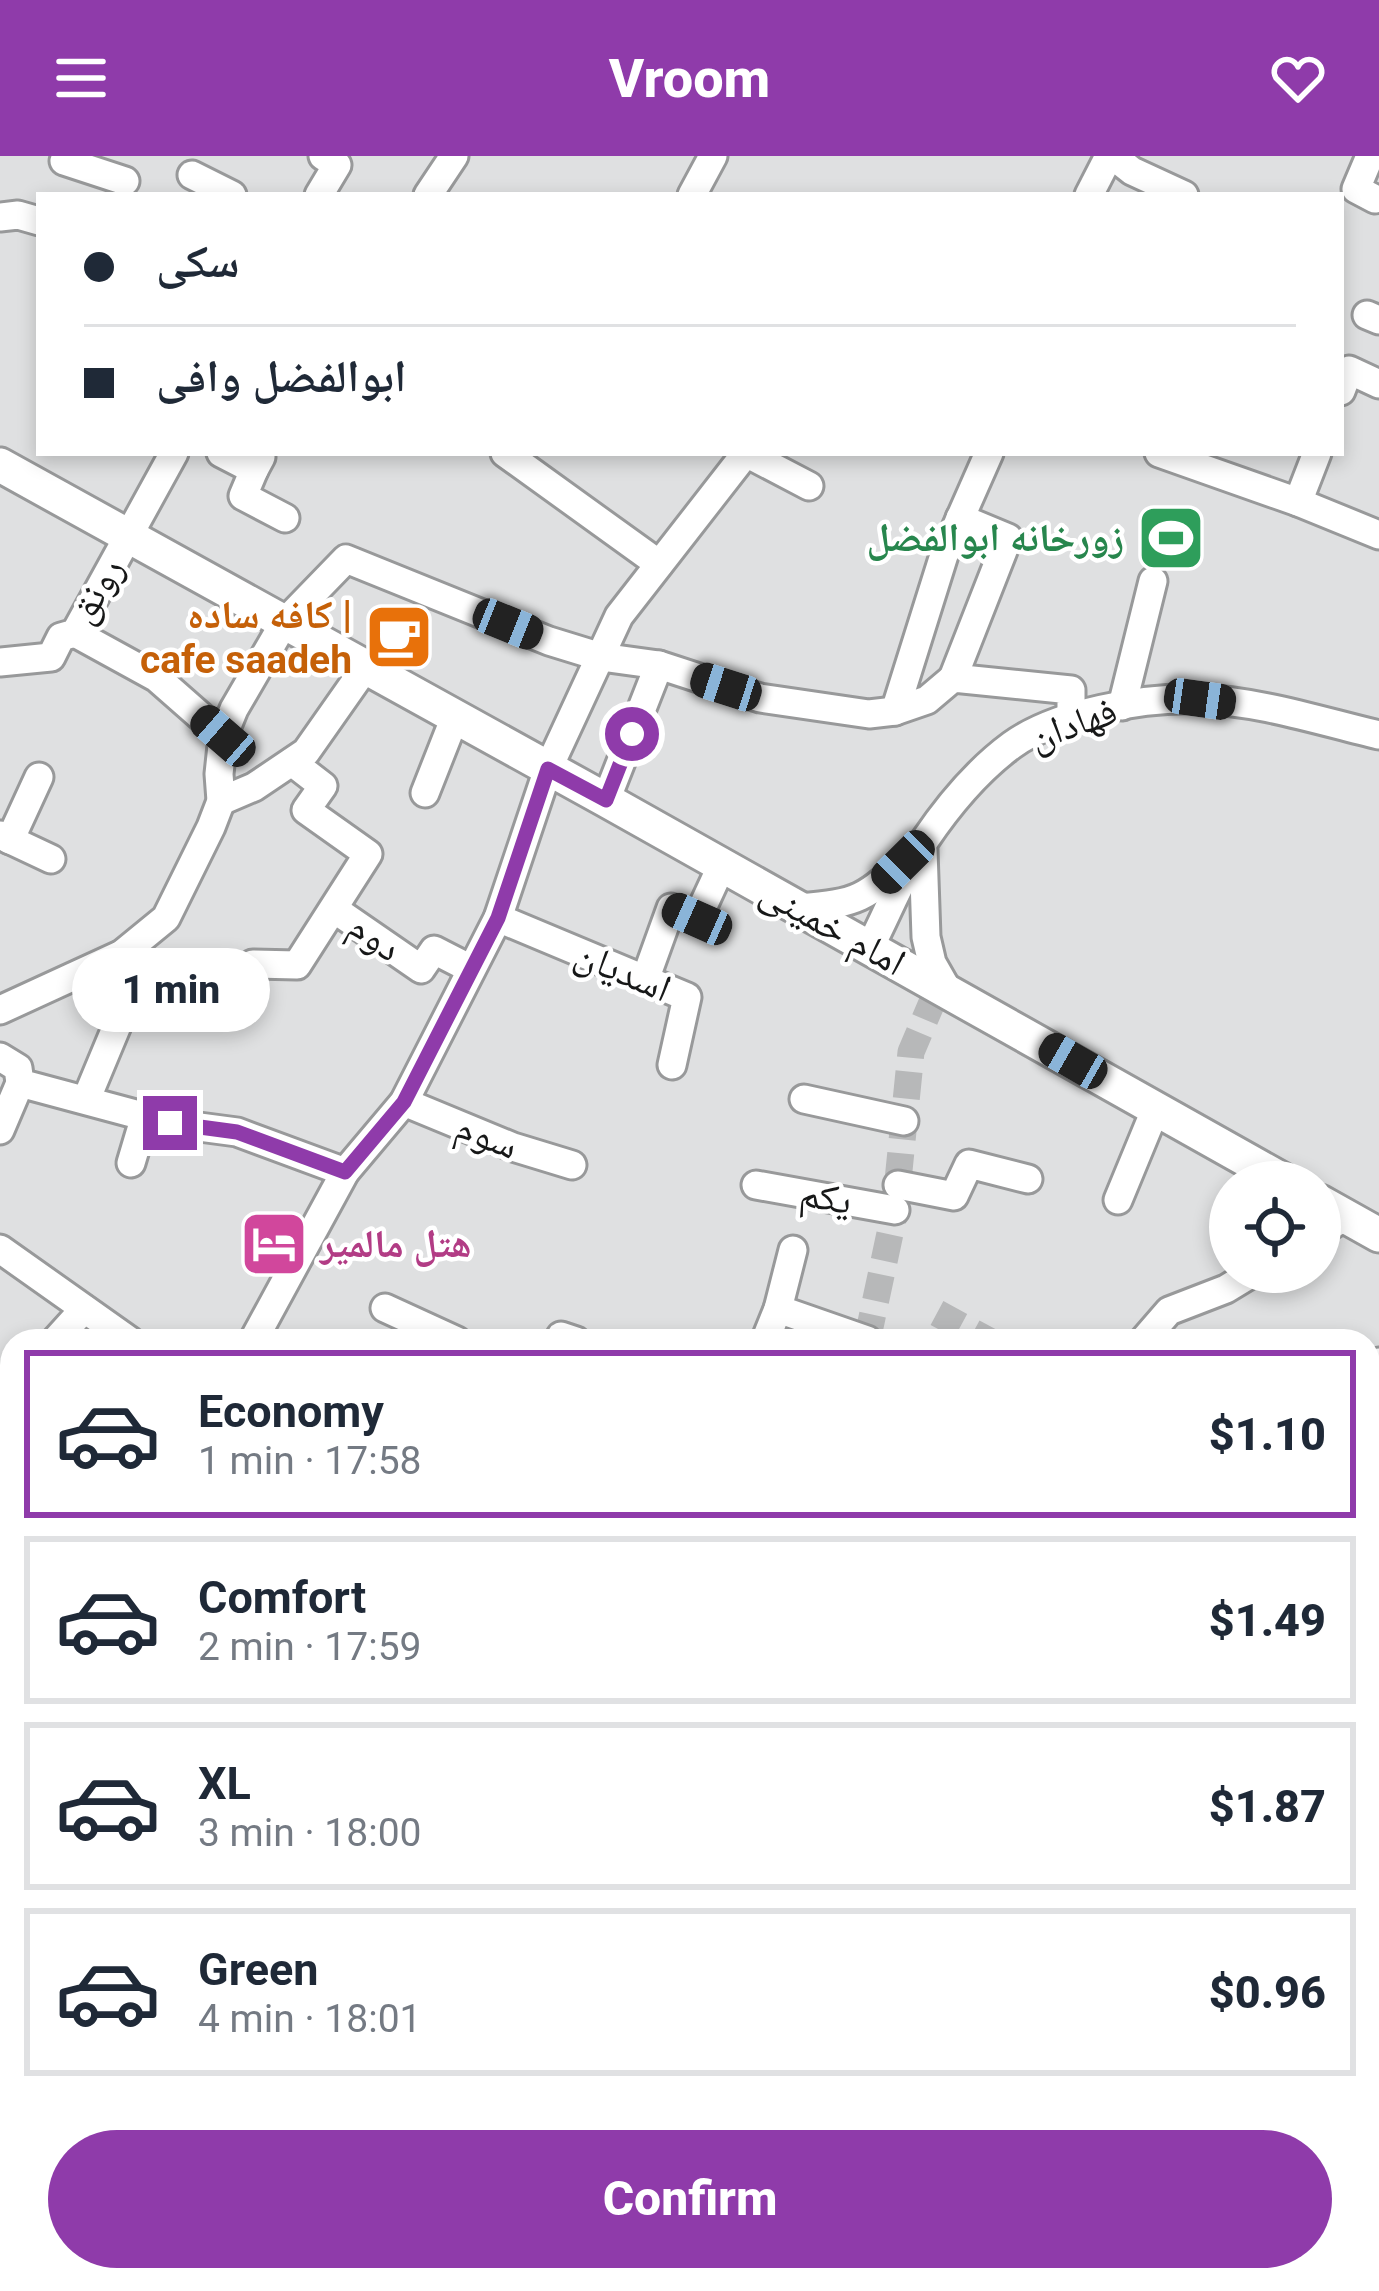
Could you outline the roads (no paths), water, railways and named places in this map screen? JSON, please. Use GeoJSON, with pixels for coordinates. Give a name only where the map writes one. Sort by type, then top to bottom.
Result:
{"type":"FeatureCollection","features":[{"type":"Feature","properties":{"kind":"main road","name":"امام خمینی"},"geometry":{"type":"LineString","coordinates":[[0,466],[1249,1161]]}},
{"type":"Feature","properties":{"kind":"main road"},"geometry":{"type":"LineString","coordinates":[[1341,1221],[1379,1235]]}},
{"type":"Feature","properties":{"kind":"street"},"geometry":{"type":"LineString","coordinates":[[66,156],[64,161],[124,181]]}},
{"type":"Feature","properties":{"kind":"street"},"geometry":{"type":"LineString","coordinates":[[321,192],[337,164],[323,156]]}},
{"type":"Feature","properties":{"kind":"street"},"geometry":{"type":"LineString","coordinates":[[430,192],[454,156]]}},
{"type":"Feature","properties":{"kind":"street"},"geometry":{"type":"LineString","coordinates":[[694,192],[713,156]]}},
{"type":"Feature","properties":{"kind":"street"},"geometry":{"type":"LineString","coordinates":[[1091,192],[1111,156],[1178,192]]}},
{"type":"Feature","properties":{"kind":"street"},"geometry":{"type":"LineString","coordinates":[[1370,156],[1357,189],[1375,199]]}},
{"type":"Feature","properties":{"kind":"street"},"geometry":{"type":"LineString","coordinates":[[192,176],[226,192]]}},
{"type":"Feature","properties":{"kind":"street"},"geometry":{"type":"LineString","coordinates":[[0,217],[36,220]]}},
{"type":"Feature","properties":{"kind":"street"},"geometry":{"type":"LineString","coordinates":[[1344,376],[1379,384]]}},
{"type":"Feature","properties":{"kind":"street","name":"رونق"},"geometry":{"type":"LineString","coordinates":[[0,662],[51,657],[61,637],[76,634],[172,456]]}},
{"type":"Feature","properties":{"kind":"street"},"geometry":{"type":"LineString","coordinates":[[509,456],[658,564]]}},
{"type":"Feature","properties":{"kind":"street"},"geometry":{"type":"LineString","coordinates":[[260,1329],[345,1172],[404,1102],[498,918],[548,769],[619,616],[744,456]]}},
{"type":"Feature","properties":{"kind":"street"},"geometry":{"type":"LineString","coordinates":[[752,456],[809,486]]}},
{"type":"Feature","properties":{"kind":"street"},"geometry":{"type":"LineString","coordinates":[[895,711],[944,555],[988,456]]}},
{"type":"Feature","properties":{"kind":"street"},"geometry":{"type":"LineString","coordinates":[[1168,456],[1379,536]]}},
{"type":"Feature","properties":{"kind":"street"},"geometry":{"type":"LineString","coordinates":[[1298,502],[1316,456]]}},
{"type":"Feature","properties":{"kind":"street"},"geometry":{"type":"LineString","coordinates":[[258,461],[243,496],[285,518]]}},
{"type":"Feature","properties":{"kind":"street"},"geometry":{"type":"LineString","coordinates":[[0,1010],[122,954],[166,918],[221,801],[223,736],[234,709],[284,622],[346,560],[601,657],[659,665],[760,698],[869,714],[927,700],[952,678],[1008,538],[960,518]]}},
{"type":"Feature","properties":{"kind":"street"},"geometry":{"type":"LineString","coordinates":[[1122,706],[1154,581]]}},
{"type":"Feature","properties":{"kind":"street"},"geometry":{"type":"LineString","coordinates":[[76,634],[157,678],[223,736]]}},
{"type":"Feature","properties":{"kind":"street"},"geometry":{"type":"LineString","coordinates":[[606,800],[659,665]]}},
{"type":"Feature","properties":{"kind":"street"},"geometry":{"type":"LineString","coordinates":[[221,801],[254,787],[306,752],[365,668]]}},
{"type":"Feature","properties":{"kind":"street"},"geometry":{"type":"LineString","coordinates":[[952,678],[1071,690],[1071,716]]}},
{"type":"Feature","properties":{"kind":"street","name":"فهادان"},"geometry":{"type":"LineString","coordinates":[[870,947],[923,842],[975,778],[1015,743],[1071,716],[1156,700],[1200,699],[1379,735]]}},
{"type":"Feature","properties":{"kind":"street"},"geometry":{"type":"LineString","coordinates":[[425,793],[454,717]]}},
{"type":"Feature","properties":{"kind":"street"},"geometry":{"type":"LineString","coordinates":[[122,954],[232,1005],[253,964],[297,965],[368,854],[306,810],[323,786],[292,762]]}},
{"type":"Feature","properties":{"kind":"street"},"geometry":{"type":"LineString","coordinates":[[39,777],[5,838],[51,859]]}},
{"type":"Feature","properties":{"kind":"street"},"geometry":{"type":"LineString","coordinates":[[799,908],[849,902],[874,890],[923,842]]}},
{"type":"Feature","properties":{"kind":"street"},"geometry":{"type":"LineString","coordinates":[[923,842],[926,937],[932,963],[948,991]]}},
{"type":"Feature","properties":{"kind":"street"},"geometry":{"type":"LineString","coordinates":[[645,980],[671,908],[697,919],[722,866]]}},
{"type":"Feature","properties":{"kind":"street","name":"دوم"},"geometry":{"type":"LineString","coordinates":[[334,909],[421,969],[434,950],[471,969]]}},
{"type":"Feature","properties":{"kind":"street","name":"اسدیان"},"geometry":{"type":"LineString","coordinates":[[498,918],[687,997],[672,1065]]}},
{"type":"Feature","properties":{"kind":"street"},"geometry":{"type":"LineString","coordinates":[[86,1100],[121,1016]]}},
{"type":"Feature","properties":{"kind":"street"},"geometry":{"type":"LineString","coordinates":[[0,1057],[18,1068],[20,1083],[0,1130]]}},
{"type":"Feature","properties":{"kind":"street"},"geometry":{"type":"LineString","coordinates":[[20,1083],[170,1123],[237,1132],[345,1172]]}},
{"type":"Feature","properties":{"kind":"street"},"geometry":{"type":"LineString","coordinates":[[804,1099],[904,1121]]}},
{"type":"Feature","properties":{"kind":"street","name":"سوم"},"geometry":{"type":"LineString","coordinates":[[404,1102],[513,1148],[572,1165]]}},
{"type":"Feature","properties":{"kind":"street"},"geometry":{"type":"LineString","coordinates":[[1118,1200],[1156,1108]]}},
{"type":"Feature","properties":{"kind":"street"},"geometry":{"type":"LineString","coordinates":[[130,1163],[145,1116]]}},
{"type":"Feature","properties":{"kind":"street","name":"یکم"},"geometry":{"type":"LineString","coordinates":[[756,1184],[897,1198],[954,1196],[969,1163],[1028,1179]]}},
{"type":"Feature","properties":{"kind":"street"},"geometry":{"type":"LineString","coordinates":[[0,1249],[113,1329]]}},
{"type":"Feature","properties":{"kind":"street"},"geometry":{"type":"LineString","coordinates":[[770,1329],[793,1250]]}},
{"type":"Feature","properties":{"kind":"street"},"geometry":{"type":"LineString","coordinates":[[1154,1329],[1169,1312],[1216,1293]]}},
{"type":"Feature","properties":{"kind":"street"},"geometry":{"type":"LineString","coordinates":[[386,1308],[431,1329]]}},
{"type":"Feature","properties":{"kind":"street"},"geometry":{"type":"LineString","coordinates":[[66,1329],[84,1309]]}},
{"type":"Feature","properties":{"kind":"street"},"geometry":{"type":"LineString","coordinates":[[778,1309],[835,1329]]}},
{"type":"Feature","properties":{"kind":"tunnel"},"geometry":{"type":"LineString","coordinates":[[870,1329],[895,1210],[911,1052],[939,986]]}},
{"type":"Feature","properties":{"kind":"tunnel"},"geometry":{"type":"LineString","coordinates":[[937,1313],[967,1329]]}},
{"type":"Feature","properties":{"kind":"place","name":"زورخانه ابوالفضل"},"geometry":{"type":"Point","coordinates":[1171,538]}},
{"type":"Feature","properties":{"kind":"place","name":"کافه ساده | cafe saadeh"},"geometry":{"type":"Point","coordinates":[399,637]}},
{"type":"Feature","properties":{"kind":"place","name":"هتل مالمير"},"geometry":{"type":"Point","coordinates":[274,1244]}}]}
